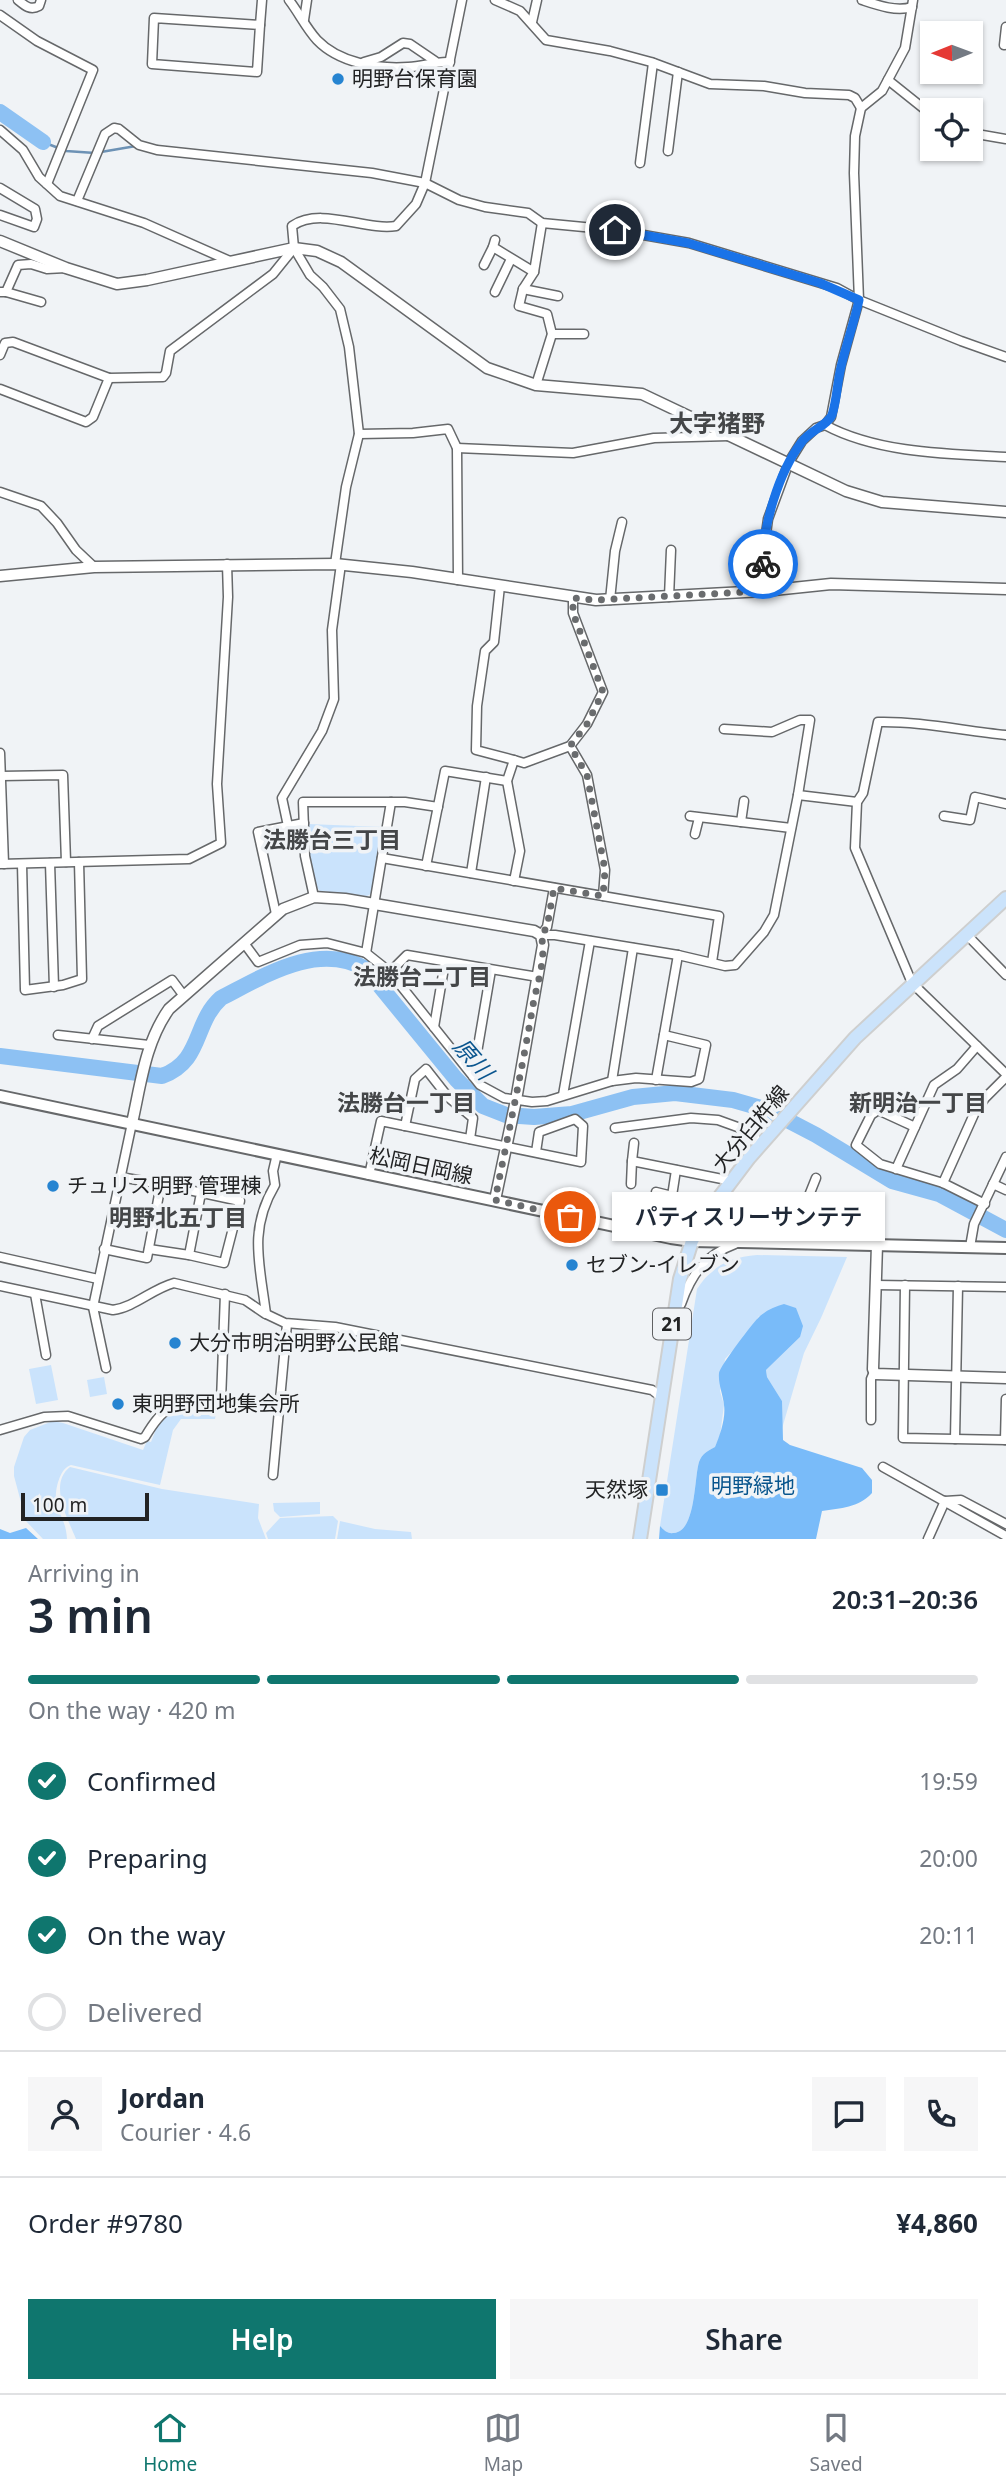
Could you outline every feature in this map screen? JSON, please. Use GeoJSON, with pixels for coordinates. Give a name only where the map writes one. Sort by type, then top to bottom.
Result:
{"type":"FeatureCollection","features":[{"type":"Feature","properties":{"kind":"main road","name":"大分臼杵線"},"geometry":{"type":"LineString","coordinates":[[640,1539],[680,1279],[692,1241],[706,1215],[758,1148],[855,1038],[1006,898]]}},
{"type":"Feature","properties":{"kind":"main road","name":"松岡日岡線"},"geometry":{"type":"LineString","coordinates":[[0,1096],[692,1241],[1006,1248]]}},
{"type":"Feature","properties":{"kind":"street"},"geometry":{"type":"LineString","coordinates":[[18,0],[33,9],[39,6],[41,0]]}},
{"type":"Feature","properties":{"kind":"street"},"geometry":{"type":"LineString","coordinates":[[260,25],[154,19],[152,64],[257,72],[262,0]]}},
{"type":"Feature","properties":{"kind":"street"},"geometry":{"type":"LineString","coordinates":[[289,0],[320,43],[339,57],[409,67],[435,61],[450,62]]}},
{"type":"Feature","properties":{"kind":"street"},"geometry":{"type":"LineString","coordinates":[[304,20],[307,0]]}},
{"type":"Feature","properties":{"kind":"street"},"geometry":{"type":"LineString","coordinates":[[288,826],[282,798],[322,731],[334,699],[331,630],[346,487],[359,434],[349,347],[340,309],[310,275],[294,248],[292,226],[307,220],[335,220],[387,228],[396,226],[416,204],[425,183],[461,0]]}},
{"type":"Feature","properties":{"kind":"street"},"geometry":{"type":"LineString","coordinates":[[495,0],[520,11],[546,40],[610,51],[710,84],[764,86],[805,93],[849,95],[855,98],[861,108]]}},
{"type":"Feature","properties":{"kind":"street"},"geometry":{"type":"LineString","coordinates":[[531,22],[537,0]]}},
{"type":"Feature","properties":{"kind":"street"},"geometry":{"type":"LineString","coordinates":[[862,0],[879,6],[905,9],[913,3]]}},
{"type":"Feature","properties":{"kind":"street"},"geometry":{"type":"LineString","coordinates":[[764,591],[763,556],[768,519],[789,462],[802,441],[816,428],[825,425],[831,417],[841,365],[859,300],[854,173],[855,136],[861,108],[882,92],[905,48],[913,3]]}},
{"type":"Feature","properties":{"kind":"street"},"geometry":{"type":"LineString","coordinates":[[0,15],[37,41],[93,70],[47,184]]}},
{"type":"Feature","properties":{"kind":"street"},"geometry":{"type":"LineString","coordinates":[[1004,45],[1006,27]]}},
{"type":"Feature","properties":{"kind":"street"},"geometry":{"type":"LineString","coordinates":[[361,62],[382,57],[403,43],[410,44],[435,61]]}},
{"type":"Feature","properties":{"kind":"street"},"geometry":{"type":"LineString","coordinates":[[640,163],[653,63]]}},
{"type":"Feature","properties":{"kind":"street"},"geometry":{"type":"LineString","coordinates":[[668,151],[678,72]]}},
{"type":"Feature","properties":{"kind":"street"},"geometry":{"type":"LineString","coordinates":[[888,80],[920,106]]}},
{"type":"Feature","properties":{"kind":"street"},"geometry":{"type":"LineString","coordinates":[[77,201],[105,134],[114,128],[139,145],[157,150],[372,173],[425,183],[459,200],[528,214],[542,223],[615,230],[688,243],[836,288],[961,341],[1006,356]]}},
{"type":"Feature","properties":{"kind":"street"},"geometry":{"type":"LineString","coordinates":[[0,130],[23,150],[39,177],[60,196],[144,223],[232,262]]}},
{"type":"Feature","properties":{"kind":"street"},"geometry":{"type":"LineString","coordinates":[[983,135],[1006,139]]}},
{"type":"Feature","properties":{"kind":"street"},"geometry":{"type":"LineString","coordinates":[[0,188],[35,209],[37,219],[34,227],[0,215]]}},
{"type":"Feature","properties":{"kind":"street"},"geometry":{"type":"LineString","coordinates":[[536,385],[552,334],[547,314],[519,306],[523,289],[534,272],[542,223]]}},
{"type":"Feature","properties":{"kind":"street"},"geometry":{"type":"LineString","coordinates":[[0,241],[66,268],[117,284],[294,248],[317,250],[341,262],[487,368],[536,385],[642,394],[846,491],[882,502],[1006,512]]}},
{"type":"Feature","properties":{"kind":"street"},"geometry":{"type":"LineString","coordinates":[[484,265],[494,244],[534,272]]}},
{"type":"Feature","properties":{"kind":"street"},"geometry":{"type":"LineString","coordinates":[[0,355],[5,343],[13,342],[109,377],[163,377],[170,351],[273,275],[294,248]]}},
{"type":"Feature","properties":{"kind":"street"},"geometry":{"type":"LineString","coordinates":[[495,292],[512,259]]}},
{"type":"Feature","properties":{"kind":"street"},"geometry":{"type":"LineString","coordinates":[[41,302],[3,292],[18,265],[31,264],[47,269],[66,268]]}},
{"type":"Feature","properties":{"kind":"street"},"geometry":{"type":"LineString","coordinates":[[523,289],[558,296]]}},
{"type":"Feature","properties":{"kind":"street"},"geometry":{"type":"LineString","coordinates":[[552,334],[584,334]]}},
{"type":"Feature","properties":{"kind":"street"},"geometry":{"type":"LineString","coordinates":[[0,389],[86,422],[93,417],[109,377]]}},
{"type":"Feature","properties":{"kind":"street"},"geometry":{"type":"LineString","coordinates":[[825,425],[871,444],[1006,457]]}},
{"type":"Feature","properties":{"kind":"street"},"geometry":{"type":"LineString","coordinates":[[359,434],[448,429],[457,448],[458,580]]}},
{"type":"Feature","properties":{"kind":"street"},"geometry":{"type":"LineString","coordinates":[[457,448],[573,453],[654,438],[732,436]]}},
{"type":"Feature","properties":{"kind":"street"},"geometry":{"type":"LineString","coordinates":[[0,492],[41,506],[76,550],[94,567]]}},
{"type":"Feature","properties":{"kind":"street"},"geometry":{"type":"LineString","coordinates":[[610,600],[615,551],[622,522]]}},
{"type":"Feature","properties":{"kind":"street"},"geometry":{"type":"LineString","coordinates":[[669,597],[671,550]]}},
{"type":"Feature","properties":{"kind":"street"},"geometry":{"type":"LineString","coordinates":[[0,753],[2,864],[189,859],[221,843],[217,785],[228,597],[227,564]]}},
{"type":"Feature","properties":{"kind":"street"},"geometry":{"type":"LineString","coordinates":[[0,576],[94,567],[338,564],[412,572],[573,598],[610,600],[764,591],[831,584],[1006,589]]}},
{"type":"Feature","properties":{"kind":"street"},"geometry":{"type":"LineString","coordinates":[[500,586],[494,642],[485,651],[477,706],[476,750],[524,763],[570,746],[587,724],[603,692],[573,613],[573,598]]}},
{"type":"Feature","properties":{"kind":"street"},"geometry":{"type":"LineString","coordinates":[[106,1368],[93,1307],[149,1045],[159,1023],[170,1009],[276,914],[295,903],[314,897],[374,903],[534,931],[541,936],[555,935],[678,955],[725,966],[735,965],[764,932],[774,915],[810,720],[800,720],[772,733],[724,729]]}},
{"type":"Feature","properties":{"kind":"street"},"geometry":{"type":"LineString","coordinates":[[943,1183],[975,1112],[1006,1076],[912,983],[855,848],[857,802],[863,793],[878,722],[902,721],[1006,735]]}},
{"type":"Feature","properties":{"kind":"street"},"geometry":{"type":"LineString","coordinates":[[570,746],[587,775],[605,870],[603,896]]}},
{"type":"Feature","properties":{"kind":"street"},"geometry":{"type":"LineString","coordinates":[[514,760],[507,781],[520,851],[514,881]]}},
{"type":"Feature","properties":{"kind":"street"},"geometry":{"type":"LineString","coordinates":[[426,866],[445,771],[507,781]]}},
{"type":"Feature","properties":{"kind":"street"},"geometry":{"type":"LineString","coordinates":[[1,776],[63,775],[66,862]]}},
{"type":"Feature","properties":{"kind":"street"},"geometry":{"type":"LineString","coordinates":[[471,873],[486,778]]}},
{"type":"Feature","properties":{"kind":"street"},"geometry":{"type":"LineString","coordinates":[[798,795],[857,802]]}},
{"type":"Feature","properties":{"kind":"street"},"geometry":{"type":"LineString","coordinates":[[944,816],[970,820],[975,797],[1006,804]]}},
{"type":"Feature","properties":{"kind":"street"},"geometry":{"type":"LineString","coordinates":[[741,821],[744,801]]}},
{"type":"Feature","properties":{"kind":"street"},"geometry":{"type":"LineString","coordinates":[[314,897],[305,856],[303,802],[405,802],[438,807]]}},
{"type":"Feature","properties":{"kind":"street"},"geometry":{"type":"LineString","coordinates":[[366,953],[391,802]]}},
{"type":"Feature","properties":{"kind":"street"},"geometry":{"type":"LineString","coordinates":[[695,834],[694,817],[791,828]]}},
{"type":"Feature","properties":{"kind":"street"},"geometry":{"type":"LineString","coordinates":[[276,914],[258,832],[304,822]]}},
{"type":"Feature","properties":{"kind":"street"},"geometry":{"type":"LineString","coordinates":[[382,858],[719,916],[712,962]]}},
{"type":"Feature","properties":{"kind":"street"},"geometry":{"type":"LineString","coordinates":[[22,864],[25,990],[54,987],[82,979],[79,862]]}},
{"type":"Feature","properties":{"kind":"street"},"geometry":{"type":"LineString","coordinates":[[50,863],[54,987]]}},
{"type":"Feature","properties":{"kind":"street"},"geometry":{"type":"LineString","coordinates":[[495,1200],[538,977],[543,945],[541,936],[547,927],[554,888]]}},
{"type":"Feature","properties":{"kind":"street"},"geometry":{"type":"LineString","coordinates":[[966,934],[1006,975]]}},
{"type":"Feature","properties":{"kind":"street"},"geometry":{"type":"LineString","coordinates":[[563,1095],[590,942]]}},
{"type":"Feature","properties":{"kind":"street"},"geometry":{"type":"LineString","coordinates":[[244,943],[258,962],[300,945],[327,943],[366,953],[390,971],[473,1076],[491,1092],[515,1104],[541,1102],[612,1081],[636,1078],[691,1083],[699,1079],[706,1045],[664,1035]]}},
{"type":"Feature","properties":{"kind":"street"},"geometry":{"type":"LineString","coordinates":[[612,1081],[633,948]]}},
{"type":"Feature","properties":{"kind":"street"},"geometry":{"type":"LineString","coordinates":[[656,1080],[678,955]]}},
{"type":"Feature","properties":{"kind":"street"},"geometry":{"type":"LineString","coordinates":[[390,971],[407,956],[538,977]]}},
{"type":"Feature","properties":{"kind":"street"},"geometry":{"type":"LineString","coordinates":[[434,1027],[445,962]]}},
{"type":"Feature","properties":{"kind":"street"},"geometry":{"type":"LineString","coordinates":[[473,1076],[491,970]]}},
{"type":"Feature","properties":{"kind":"street"},"geometry":{"type":"LineString","coordinates":[[92,1039],[98,1026],[172,980],[184,996]]}},
{"type":"Feature","properties":{"kind":"street"},"geometry":{"type":"LineString","coordinates":[[58,1035],[149,1045]]}},
{"type":"Feature","properties":{"kind":"street"},"geometry":{"type":"LineString","coordinates":[[896,1169],[934,1085],[957,1069],[977,1046]]}},
{"type":"Feature","properties":{"kind":"street"},"geometry":{"type":"LineString","coordinates":[[405,1126],[415,1079],[426,1069],[448,1097],[473,1118],[470,1139]]}},
{"type":"Feature","properties":{"kind":"street"},"geometry":{"type":"LineString","coordinates":[[915,1127],[878,1110],[871,1115],[856,1145],[875,1162],[943,1183],[984,1205]]}},
{"type":"Feature","properties":{"kind":"street"},"geometry":{"type":"LineString","coordinates":[[615,1128],[691,1118],[719,1120],[754,1133],[758,1148]]}},
{"type":"Feature","properties":{"kind":"street"},"geometry":{"type":"LineString","coordinates":[[369,1175],[380,1121],[505,1146],[536,1153],[581,1162],[583,1126],[575,1119],[539,1132],[536,1153]]}},
{"type":"Feature","properties":{"kind":"street"},"geometry":{"type":"LineString","coordinates":[[631,1184],[634,1143]]}},
{"type":"Feature","properties":{"kind":"street"},"geometry":{"type":"LineString","coordinates":[[266,1314],[257,1236],[264,1204],[275,1185],[273,1171],[277,1154]]}},
{"type":"Feature","properties":{"kind":"street"},"geometry":{"type":"LineString","coordinates":[[970,1247],[974,1224],[1006,1157]]}},
{"type":"Feature","properties":{"kind":"street"},"geometry":{"type":"LineString","coordinates":[[632,1161],[732,1181]]}},
{"type":"Feature","properties":{"kind":"street"},"geometry":{"type":"LineString","coordinates":[[656,1192],[672,1196],[676,1170]]}},
{"type":"Feature","properties":{"kind":"street"},"geometry":{"type":"LineString","coordinates":[[120,1177],[240,1201],[224,1263],[149,1249]]}},
{"type":"Feature","properties":{"kind":"street"},"geometry":{"type":"LineString","coordinates":[[790,1243],[816,1178]]}},
{"type":"Feature","properties":{"kind":"street"},"geometry":{"type":"LineString","coordinates":[[104,1249],[147,1258],[161,1184]]}},
{"type":"Feature","properties":{"kind":"street"},"geometry":{"type":"LineString","coordinates":[[993,1184],[1006,1190]]}},
{"type":"Feature","properties":{"kind":"street"},"geometry":{"type":"LineString","coordinates":[[189,1255],[201,1193]]}},
{"type":"Feature","properties":{"kind":"street"},"geometry":{"type":"LineString","coordinates":[[669,1339],[688,1284],[700,1266],[734,1244],[752,1242]]}},
{"type":"Feature","properties":{"kind":"street"},"geometry":{"type":"LineString","coordinates":[[871,1420],[877,1245]]}},
{"type":"Feature","properties":{"kind":"street"},"geometry":{"type":"LineString","coordinates":[[0,1257],[98,1279]]}},
{"type":"Feature","properties":{"kind":"street"},"geometry":{"type":"LineString","coordinates":[[0,1286],[113,1310],[124,1308],[165,1285],[174,1283],[245,1300],[287,1324],[347,1329],[652,1390],[661,1397]]}},
{"type":"Feature","properties":{"kind":"street"},"geometry":{"type":"LineString","coordinates":[[876,1284],[1006,1287]]}},
{"type":"Feature","properties":{"kind":"street"},"geometry":{"type":"LineString","coordinates":[[905,1285],[903,1438],[1006,1440],[1006,1399]]}},
{"type":"Feature","properties":{"kind":"street"},"geometry":{"type":"LineString","coordinates":[[955,1440],[958,1286]]}},
{"type":"Feature","properties":{"kind":"street"},"geometry":{"type":"LineString","coordinates":[[35,1294],[46,1355]]}},
{"type":"Feature","properties":{"kind":"street"},"geometry":{"type":"LineString","coordinates":[[0,1430],[44,1418],[68,1416],[141,1439],[158,1416],[171,1407],[216,1407],[221,1401],[225,1294]]}},
{"type":"Feature","properties":{"kind":"street"},"geometry":{"type":"LineString","coordinates":[[273,1475],[287,1324]]}},
{"type":"Feature","properties":{"kind":"street"},"geometry":{"type":"LineString","coordinates":[[874,1373],[1006,1378]]}},
{"type":"Feature","properties":{"kind":"street"},"geometry":{"type":"LineString","coordinates":[[884,1467],[1006,1536]]}},
{"type":"Feature","properties":{"kind":"street"},"geometry":{"type":"LineString","coordinates":[[945,1501],[961,1500],[1006,1524]]}},
{"type":"Feature","properties":{"kind":"street"},"geometry":{"type":"LineString","coordinates":[[928,1539],[945,1501]]}},
{"type":"Feature","properties":{"kind":"shaded area"},"geometry":{"type":"Polygon","coordinates":[[[308,824],[384,827],[373,893],[367,896],[320,891],[310,869],[308,824]]]}},
{"type":"Feature","properties":{"kind":"shaded area"},"geometry":{"type":"Polygon","coordinates":[[[757,1255],[847,1257],[804,1353],[781,1432],[782,1401],[767,1377],[766,1370],[800,1337],[759,1316],[746,1336],[725,1359],[720,1391],[724,1405],[720,1436],[715,1447],[705,1453],[699,1462],[693,1503],[686,1523],[681,1530],[669,1533],[660,1526],[697,1289],[709,1274],[722,1264],[757,1255]]]}},
{"type":"Feature","properties":{"kind":"shaded area"},"geometry":{"type":"Polygon","coordinates":[[[51,1365],[58,1400],[36,1404],[29,1369],[51,1365]]]}},
{"type":"Feature","properties":{"kind":"shaded area"},"geometry":{"type":"Polygon","coordinates":[[[104,1377],[107,1394],[90,1397],[87,1380],[104,1377]]]}},
{"type":"Feature","properties":{"kind":"shaded area"},"geometry":{"type":"Polygon","coordinates":[[[180,1409],[216,1413],[215,1419],[181,1419],[173,1430],[160,1485],[71,1465],[61,1474],[56,1495],[67,1539],[43,1539],[26,1521],[14,1467],[24,1437],[30,1430],[53,1421],[143,1450],[147,1441],[151,1442],[160,1419],[180,1409]]]}},
{"type":"Feature","properties":{"kind":"shaded area"},"geometry":{"type":"Polygon","coordinates":[[[70,1467],[162,1489],[259,1504],[258,1518],[266,1539],[76,1539],[60,1492],[64,1474],[70,1467]]]}},
{"type":"Feature","properties":{"kind":"shaded area"},"geometry":{"type":"Polygon","coordinates":[[[320,1502],[320,1514],[280,1517],[274,1511],[273,1503],[320,1502]]]}},
{"type":"Feature","properties":{"kind":"shaded area"},"geometry":{"type":"Polygon","coordinates":[[[333,1516],[338,1521],[335,1539],[268,1539],[266,1533],[280,1518],[333,1516]]]}},
{"type":"Feature","properties":{"kind":"shaded area"},"geometry":{"type":"Polygon","coordinates":[[[340,1521],[375,1529],[411,1532],[412,1539],[337,1539],[340,1521]]]}},
{"type":"Feature","properties":{"kind":"green space","name":"明野緑地"},"geometry":{"type":"Polygon","coordinates":[[[784,1304],[796,1308],[803,1326],[800,1337],[766,1370],[767,1377],[782,1401],[783,1440],[790,1445],[862,1468],[872,1480],[872,1493],[855,1504],[822,1511],[816,1539],[659,1539],[660,1526],[674,1533],[681,1530],[686,1523],[693,1503],[699,1462],[705,1453],[715,1447],[719,1437],[724,1410],[719,1381],[721,1369],[760,1316],[784,1304]]]}},
{"type":"Feature","properties":{"kind":"green space"},"geometry":{"type":"Polygon","coordinates":[[[26,1528],[38,1539],[0,1539],[0,1529],[10,1533],[26,1528]]]}},
{"type":"Feature","properties":{"kind":"waterway"},"geometry":{"type":"LineString","coordinates":[[0,112],[43,142]]}},
{"type":"Feature","properties":{"kind":"waterway"},"geometry":{"type":"LineString","coordinates":[[43,142],[66,151],[95,153]]}},
{"type":"Feature","properties":{"kind":"waterway"},"geometry":{"type":"LineString","coordinates":[[101,152],[136,146]]}},
{"type":"Feature","properties":{"kind":"waterway","name":"原川"},"geometry":{"type":"LineString","coordinates":[[0,1056],[162,1076],[185,1061],[212,1008],[221,998],[292,965],[310,960],[348,961],[366,969],[456,1079],[483,1106],[506,1115],[534,1117],[572,1114],[633,1097],[675,1093],[733,1100],[768,1110],[816,1135],[892,1181],[939,1194],[1006,1230]]}},
{"type":"Feature","properties":{"kind":"way so far"},"geometry":{"type":"LineString","coordinates":[[570,1217],[495,1200],[538,977],[543,945],[541,936],[547,927],[554,888],[603,896],[605,870],[587,775],[570,746],[587,724],[603,692],[573,613],[573,598],[596,600],[764,591],[763,564]]}},
{"type":"Feature","properties":{"kind":"place","name":"明野台保育園"},"geometry":{"type":"Point","coordinates":[338,79]}},
{"type":"Feature","properties":{"kind":"place","name":"チュリス明野 管理棟"},"geometry":{"type":"Point","coordinates":[53,1186]}},
{"type":"Feature","properties":{"kind":"place","name":"パティスリーサンテテ"},"geometry":{"type":"Point","coordinates":[570,1217]}},
{"type":"Feature","properties":{"kind":"place","name":"セブン-イレブン"},"geometry":{"type":"Point","coordinates":[572,1265]}},
{"type":"Feature","properties":{"kind":"place","name":"大分市明治明野公民館"},"geometry":{"type":"Point","coordinates":[175,1343]}},
{"type":"Feature","properties":{"kind":"place","name":"東明野団地集会所"},"geometry":{"type":"Point","coordinates":[118,1404]}},
{"type":"Feature","properties":{"kind":"place","name":"天然塚"},"geometry":{"type":"Point","coordinates":[662,1490]}},
{"type":"Feature","properties":{"kind":"district","name":"大字猪野"},"geometry":{"type":"Point","coordinates":[717,424]}},
{"type":"Feature","properties":{"kind":"district","name":"法勝台三丁目"},"geometry":{"type":"Point","coordinates":[332,840]}},
{"type":"Feature","properties":{"kind":"district","name":"法勝台二丁目"},"geometry":{"type":"Point","coordinates":[422,977]}},
{"type":"Feature","properties":{"kind":"district","name":"法勝台一丁目"},"geometry":{"type":"Point","coordinates":[406,1103]}},
{"type":"Feature","properties":{"kind":"district","name":"新明治一丁目"},"geometry":{"type":"Point","coordinates":[918,1103]}},
{"type":"Feature","properties":{"kind":"district","name":"明野北五丁目"},"geometry":{"type":"Point","coordinates":[178,1218]}},
{"type":"Feature","properties":{"kind":"route"},"geometry":{"type":"LineString","coordinates":[[615,230],[688,243],[836,288],[859,300],[841,365],[831,417],[825,425],[816,428],[802,441],[789,462],[768,519],[763,564]]}}]}
